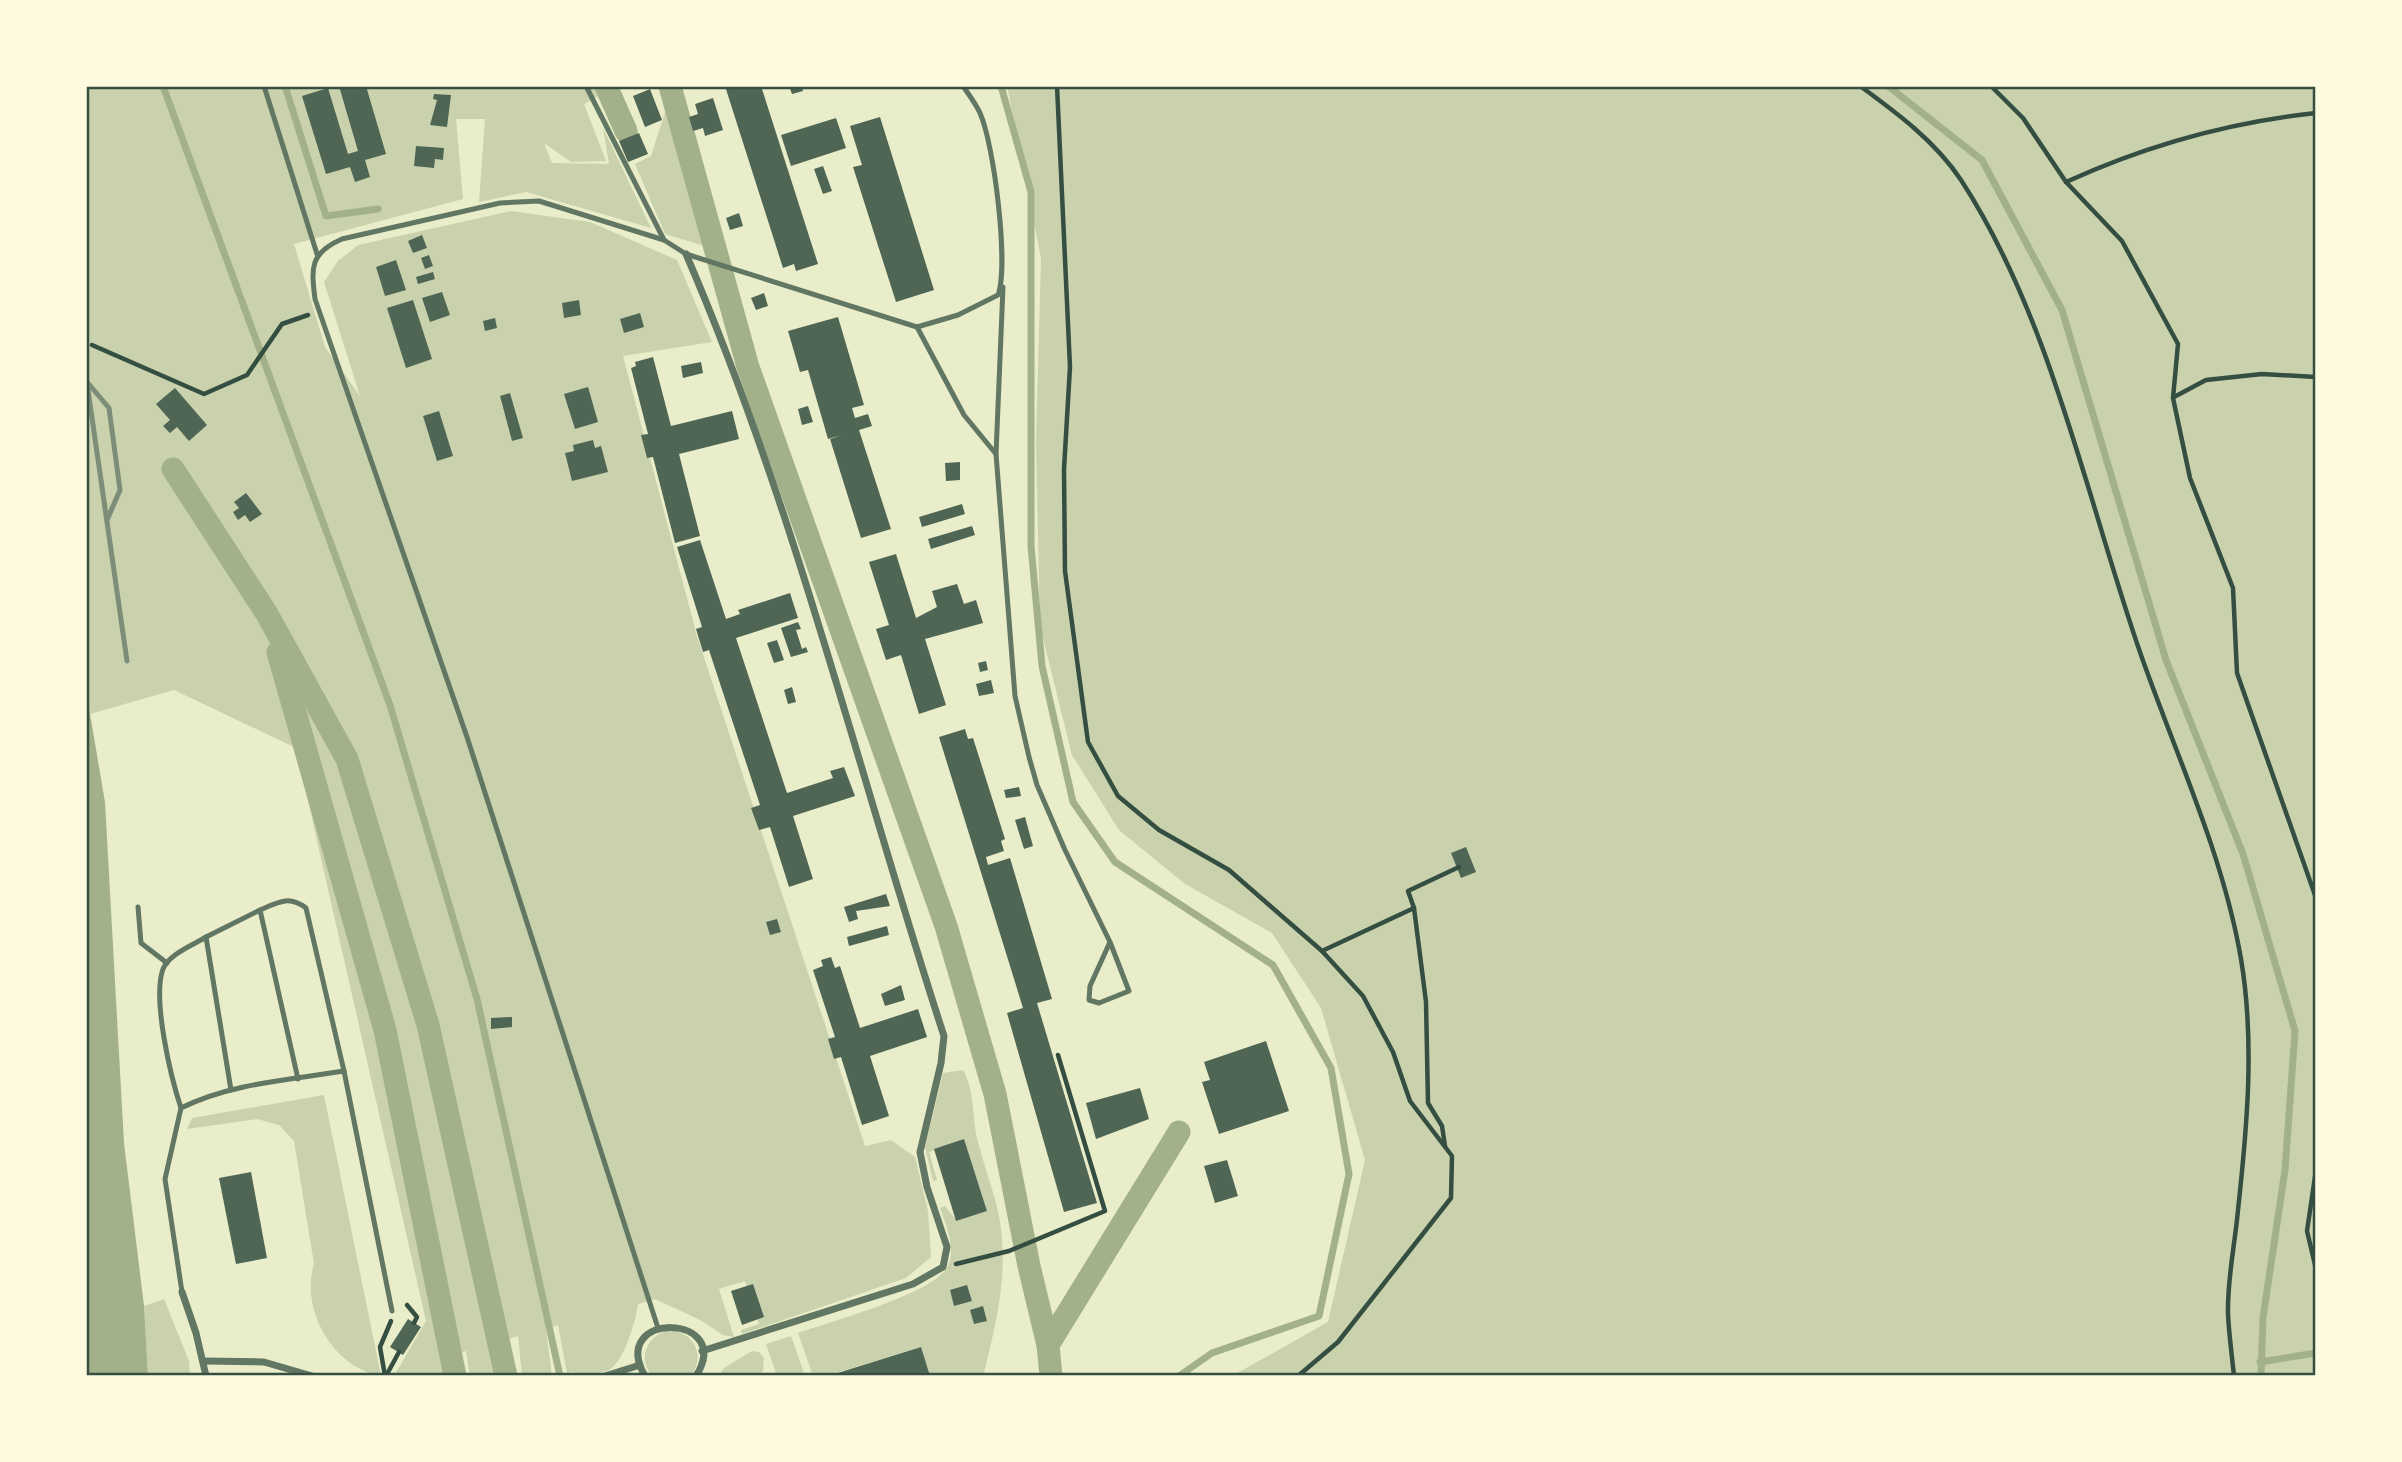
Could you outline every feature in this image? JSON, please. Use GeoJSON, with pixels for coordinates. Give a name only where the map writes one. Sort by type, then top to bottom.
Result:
{"type":"FeatureCollection","features":[{"type":"Feature","properties":{"kind":"street"},"geometry":{"type":"LineString","coordinates":[[686,254],[724,343],[796,560],[944,1036],[942,1063],[920,1152],[927,1187],[947,1247],[943,1267],[913,1284],[702,1351]]}},
{"type":"Feature","properties":{"kind":"street"},"geometry":{"type":"LineString","coordinates":[[182,1292],[204,1361],[206,1376]]}},
{"type":"Feature","properties":{"kind":"street"},"geometry":{"type":"LineString","coordinates":[[645,1376],[640,1365],[641,1345],[658,1328],[684,1328],[692,1334],[702,1351],[703,1361],[696,1376]]}},
{"type":"Feature","properties":{"kind":"street"},"geometry":{"type":"LineString","coordinates":[[204,1361],[264,1362],[312,1376]]}},
{"type":"Feature","properties":{"kind":"street"},"geometry":{"type":"LineString","coordinates":[[605,1376],[640,1365]]}},
{"type":"Feature","properties":{"kind":"lane"},"geometry":{"type":"LineString","coordinates":[[264,86],[317,254],[313,282],[319,311],[467,737],[658,1328]]}},
{"type":"Feature","properties":{"kind":"lane"},"geometry":{"type":"LineString","coordinates":[[586,86],[664,240]]}},
{"type":"Feature","properties":{"kind":"lane"},"geometry":{"type":"LineString","coordinates":[[963,86],[981,114],[1000,209],[1003,281],[996,454],[1015,696],[1037,785],[1110,942],[1129,991],[1099,1003],[1089,1000],[1090,986],[1110,942]]}},
{"type":"Feature","properties":{"kind":"lane"},"geometry":{"type":"LineString","coordinates":[[317,254],[342,239],[500,203],[539,201],[664,240],[686,254],[917,327],[958,316],[998,295],[1003,281]]}},
{"type":"Feature","properties":{"kind":"lane"},"geometry":{"type":"LineString","coordinates":[[917,327],[964,415],[996,454]]}},
{"type":"Feature","properties":{"kind":"lane"},"geometry":{"type":"LineString","coordinates":[[182,1292],[165,1179],[181,1108],[169,1065],[163,1021],[163,968],[206,937],[284,899],[296,900],[306,908],[344,1071],[392,1314]]}},
{"type":"Feature","properties":{"kind":"lane"},"geometry":{"type":"LineString","coordinates":[[138,907],[141,943],[167,963]]}},
{"type":"Feature","properties":{"kind":"lane"},"geometry":{"type":"LineString","coordinates":[[260,910],[298,1079]]}},
{"type":"Feature","properties":{"kind":"lane"},"geometry":{"type":"LineString","coordinates":[[206,937],[231,1090]]}},
{"type":"Feature","properties":{"kind":"lane"},"geometry":{"type":"LineString","coordinates":[[181,1108],[203,1097],[231,1090],[344,1071]]}},
{"type":"Feature","properties":{"kind":"path"},"geometry":{"type":"LineString","coordinates":[[1056,86],[1070,367],[1064,469],[1065,571],[1088,742],[1118,796],[1159,830],[1229,870],[1322,951],[1363,996],[1393,1052],[1410,1101],[1452,1156],[1451,1198],[1338,1342],[1298,1376]]}},
{"type":"Feature","properties":{"kind":"path"},"geometry":{"type":"LineString","coordinates":[[1860,86],[1910,122],[1938,150],[1960,179],[1994,237],[2054,381],[2141,654],[2215,855],[2241,960],[2248,1040],[2244,1153],[2228,1312],[2234,1376]]}},
{"type":"Feature","properties":{"kind":"path"},"geometry":{"type":"LineString","coordinates":[[1991,86],[2023,118],[2066,181],[2122,242],[2178,344],[2173,398],[2190,478],[2233,587],[2237,673],[2316,898]]}},
{"type":"Feature","properties":{"kind":"path"},"geometry":{"type":"LineString","coordinates":[[2066,181],[2123,157],[2255,119],[2316,113]]}},
{"type":"Feature","properties":{"kind":"path"},"geometry":{"type":"LineString","coordinates":[[92,345],[204,394],[247,375],[282,324],[319,311]]}},
{"type":"Feature","properties":{"kind":"path"},"geometry":{"type":"LineString","coordinates":[[2173,398],[2206,380],[2262,374],[2316,377]]}},
{"type":"Feature","properties":{"kind":"path"},"geometry":{"type":"LineString","coordinates":[[1445,1147],[1442,1126],[1428,1103],[1426,1002],[1414,908],[1408,891],[1459,867]]}},
{"type":"Feature","properties":{"kind":"path"},"geometry":{"type":"LineString","coordinates":[[1322,951],[1414,908]]}},
{"type":"Feature","properties":{"kind":"path"},"geometry":{"type":"LineString","coordinates":[[943,1267],[1009,1251],[1041,1240],[1105,1211],[1058,1055]]}},
{"type":"Feature","properties":{"kind":"path"},"geometry":{"type":"LineString","coordinates":[[2316,1170],[2307,1231],[2316,1269]]}},
{"type":"Feature","properties":{"kind":"path"},"geometry":{"type":"LineString","coordinates":[[407,1305],[417,1317],[414,1323]]}},
{"type":"Feature","properties":{"kind":"path"},"geometry":{"type":"LineString","coordinates":[[385,1376],[380,1347],[392,1314]]}},
{"type":"Feature","properties":{"kind":"path"},"geometry":{"type":"LineString","coordinates":[[385,1376],[399,1352]]}},
{"type":"Feature","properties":{"kind":"shaded area"},"geometry":{"type":"Polygon","coordinates":[[[86,86],[616,86],[584,104],[606,161],[571,162],[544,143],[552,163],[609,164],[603,128],[651,228],[526,192],[479,202],[485,119],[456,119],[463,199],[294,244],[325,347],[360,396],[324,282],[338,261],[358,245],[511,211],[590,222],[677,260],[712,342],[623,356],[697,636],[865,1146],[891,1140],[915,1157],[928,1211],[931,1257],[906,1278],[742,1334],[741,1330],[759,1324],[745,1281],[719,1289],[734,1337],[723,1335],[700,1320],[655,1299],[638,1304],[632,1330],[620,1359],[609,1370],[601,1372],[576,1376],[573,1372],[567,1373],[558,1325],[546,1329],[552,1376],[522,1376],[518,1336],[492,1344],[497,1376],[470,1376],[466,1351],[445,1357],[449,1376],[394,1376],[426,1321],[296,748],[174,690],[90,714],[86,690],[86,86]]]}},
{"type":"Feature","properties":{"kind":"shaded area"},"geometry":{"type":"Polygon","coordinates":[[[1007,86],[2316,86],[2316,1376],[1232,1376],[1328,1322],[1365,1160],[1321,1008],[1272,933],[1185,884],[1119,830],[1072,755],[1040,626],[1036,442],[1041,258],[1007,86]]]}},
{"type":"Feature","properties":{"kind":"shaded area"},"geometry":{"type":"Polygon","coordinates":[[[668,103],[708,247],[665,234],[635,164],[651,156],[668,103]]]}},
{"type":"Feature","properties":{"kind":"shaded area"},"geometry":{"type":"Polygon","coordinates":[[[86,690],[105,802],[124,1143],[144,1306],[148,1376],[86,1376],[86,690]]]}},
{"type":"Feature","properties":{"kind":"shaded area"},"geometry":{"type":"Polygon","coordinates":[[[963,1070],[970,1087],[977,1138],[998,1211],[1003,1253],[1000,1294],[983,1376],[930,1376],[920,1347],[826,1376],[813,1376],[798,1333],[880,1306],[924,1286],[939,1276],[948,1266],[950,1259],[949,1237],[940,1208],[945,1206],[956,1220],[987,1211],[964,1140],[929,1152],[937,1180],[933,1181],[925,1147],[943,1073],[963,1070]]]}},
{"type":"Feature","properties":{"kind":"shaded area"},"geometry":{"type":"Polygon","coordinates":[[[324,1095],[381,1376],[348,1362],[324,1334],[316,1318],[311,1282],[314,1264],[294,1141],[279,1125],[257,1119],[187,1129],[192,1118],[324,1095]]]}},
{"type":"Feature","properties":{"kind":"shaded area"},"geometry":{"type":"Polygon","coordinates":[[[164,1299],[189,1361],[190,1376],[148,1376],[144,1306],[164,1299]]]}},
{"type":"Feature","properties":{"kind":"shaded area"},"geometry":{"type":"Polygon","coordinates":[[[669,1330],[685,1335],[695,1346],[697,1360],[691,1376],[652,1376],[648,1369],[645,1355],[650,1342],[669,1330]]]}},
{"type":"Feature","properties":{"kind":"shaded area"},"geometry":{"type":"Polygon","coordinates":[[[791,1336],[805,1376],[777,1376],[766,1344],[791,1336]]]}},
{"type":"Feature","properties":{"kind":"shaded area"},"geometry":{"type":"Polygon","coordinates":[[[752,1351],[759,1352],[764,1358],[763,1371],[759,1376],[719,1376],[724,1368],[752,1351]]]}},
{"type":"Feature","properties":{"kind":"building"},"geometry":{"type":"Polygon","coordinates":[[[339,86],[366,86],[386,154],[365,160],[370,177],[355,182],[350,167],[326,174],[302,96],[328,88],[348,154],[358,151],[339,86]]]}},
{"type":"Feature","properties":{"kind":"building"},"geometry":{"type":"Polygon","coordinates":[[[725,86],[761,86],[818,264],[796,271],[794,264],[783,268],[725,86]]]}},
{"type":"Feature","properties":{"kind":"building"},"geometry":{"type":"Polygon","coordinates":[[[789,86],[802,86],[803,91],[792,94],[789,86]]]}},
{"type":"Feature","properties":{"kind":"building"},"geometry":{"type":"Polygon","coordinates":[[[650,89],[662,120],[645,127],[633,96],[650,89]]]}},
{"type":"Feature","properties":{"kind":"building"},"geometry":{"type":"Polygon","coordinates":[[[434,94],[451,95],[447,127],[430,125],[437,100],[433,99],[434,94]]]}},
{"type":"Feature","properties":{"kind":"building"},"geometry":{"type":"Polygon","coordinates":[[[713,98],[723,130],[705,136],[703,128],[693,131],[689,117],[698,114],[695,104],[713,98]]]}},
{"type":"Feature","properties":{"kind":"building"},"geometry":{"type":"Polygon","coordinates":[[[880,117],[934,290],[896,302],[853,167],[862,165],[850,126],[880,117]]]}},
{"type":"Feature","properties":{"kind":"building"},"geometry":{"type":"Polygon","coordinates":[[[836,118],[846,148],[791,166],[781,135],[836,118]]]}},
{"type":"Feature","properties":{"kind":"building"},"geometry":{"type":"Polygon","coordinates":[[[639,133],[648,154],[628,162],[619,141],[639,133]]]}},
{"type":"Feature","properties":{"kind":"building"},"geometry":{"type":"Polygon","coordinates":[[[416,146],[444,148],[443,160],[435,159],[434,168],[414,166],[416,146]]]}},
{"type":"Feature","properties":{"kind":"building"},"geometry":{"type":"Polygon","coordinates":[[[823,166],[832,191],[823,194],[814,169],[823,166]]]}},
{"type":"Feature","properties":{"kind":"building"},"geometry":{"type":"Polygon","coordinates":[[[739,213],[743,226],[730,230],[726,218],[739,213]]]}},
{"type":"Feature","properties":{"kind":"building"},"geometry":{"type":"Polygon","coordinates":[[[422,235],[427,248],[413,253],[408,241],[422,235]]]}},
{"type":"Feature","properties":{"kind":"building"},"geometry":{"type":"Polygon","coordinates":[[[429,255],[433,266],[425,269],[421,258],[429,255]]]}},
{"type":"Feature","properties":{"kind":"building"},"geometry":{"type":"Polygon","coordinates":[[[396,260],[406,290],[385,296],[376,267],[396,260]]]}},
{"type":"Feature","properties":{"kind":"building"},"geometry":{"type":"Polygon","coordinates":[[[433,272],[435,279],[418,284],[416,277],[433,272]]]}},
{"type":"Feature","properties":{"kind":"building"},"geometry":{"type":"Polygon","coordinates":[[[442,292],[450,315],[430,322],[422,298],[442,292]]]}},
{"type":"Feature","properties":{"kind":"building"},"geometry":{"type":"Polygon","coordinates":[[[764,293],[768,306],[756,310],[751,298],[764,293]]]}},
{"type":"Feature","properties":{"kind":"building"},"geometry":{"type":"Polygon","coordinates":[[[413,300],[432,359],[406,368],[387,308],[413,300]]]}},
{"type":"Feature","properties":{"kind":"building"},"geometry":{"type":"Polygon","coordinates":[[[579,300],[581,315],[564,318],[562,303],[579,300]]]}},
{"type":"Feature","properties":{"kind":"building"},"geometry":{"type":"Polygon","coordinates":[[[640,313],[644,327],[624,333],[620,319],[640,313]]]}},
{"type":"Feature","properties":{"kind":"building"},"geometry":{"type":"Polygon","coordinates":[[[838,317],[864,405],[852,408],[855,418],[868,414],[872,426],[859,430],[891,529],[861,538],[830,439],[842,435],[828,439],[808,370],[800,372],[788,331],[838,317]]]}},
{"type":"Feature","properties":{"kind":"building"},"geometry":{"type":"Polygon","coordinates":[[[495,318],[497,328],[485,331],[483,321],[495,318]]]}},
{"type":"Feature","properties":{"kind":"building"},"geometry":{"type":"Polygon","coordinates":[[[653,357],[671,426],[732,411],[739,439],[679,454],[700,536],[675,543],[653,457],[647,458],[641,435],[648,434],[631,368],[636,366],[635,362],[653,357]]]}},
{"type":"Feature","properties":{"kind":"building"},"geometry":{"type":"Polygon","coordinates":[[[701,362],[703,373],[683,378],[681,366],[701,362]]]}},
{"type":"Feature","properties":{"kind":"building"},"geometry":{"type":"Polygon","coordinates":[[[588,387],[598,422],[575,429],[564,394],[588,387]]]}},
{"type":"Feature","properties":{"kind":"building"},"geometry":{"type":"Polygon","coordinates":[[[175,388],[207,425],[189,441],[177,427],[170,433],[163,426],[170,420],[156,404],[175,388]]]}},
{"type":"Feature","properties":{"kind":"building"},"geometry":{"type":"Polygon","coordinates":[[[510,393],[523,438],[512,441],[500,396],[510,393]]]}},
{"type":"Feature","properties":{"kind":"building"},"geometry":{"type":"Polygon","coordinates":[[[808,406],[813,422],[802,425],[798,409],[808,406]]]}},
{"type":"Feature","properties":{"kind":"building"},"geometry":{"type":"Polygon","coordinates":[[[439,411],[453,456],[437,461],[423,416],[439,411]]]}},
{"type":"Feature","properties":{"kind":"building"},"geometry":{"type":"Polygon","coordinates":[[[593,440],[595,448],[601,446],[608,472],[572,481],[565,453],[574,451],[573,445],[593,440]]]}},
{"type":"Feature","properties":{"kind":"building"},"geometry":{"type":"Polygon","coordinates":[[[960,462],[960,480],[946,481],[945,463],[960,462]]]}},
{"type":"Feature","properties":{"kind":"building"},"geometry":{"type":"Polygon","coordinates":[[[246,493],[262,514],[250,522],[245,515],[238,520],[233,512],[239,508],[234,502],[246,493]]]}},
{"type":"Feature","properties":{"kind":"building"},"geometry":{"type":"Polygon","coordinates":[[[962,504],[965,514],[922,527],[919,517],[962,504]]]}},
{"type":"Feature","properties":{"kind":"building"},"geometry":{"type":"Polygon","coordinates":[[[972,526],[975,535],[931,549],[928,539],[972,526]]]}},
{"type":"Feature","properties":{"kind":"building"},"geometry":{"type":"Polygon","coordinates":[[[700,540],[726,619],[740,614],[738,610],[790,593],[798,618],[736,638],[787,793],[833,778],[830,771],[844,767],[855,796],[793,816],[813,879],[789,887],[770,827],[759,830],[751,808],[760,805],[709,650],[703,652],[696,629],[702,627],[677,547],[700,540]]]}},
{"type":"Feature","properties":{"kind":"building"},"geometry":{"type":"Polygon","coordinates":[[[896,554],[916,618],[937,607],[932,591],[957,584],[964,604],[976,600],[983,623],[925,639],[946,705],[919,714],[901,655],[886,660],[876,629],[889,625],[869,562],[896,554]]]}},
{"type":"Feature","properties":{"kind":"building"},"geometry":{"type":"Polygon","coordinates":[[[798,622],[801,629],[796,630],[802,649],[806,647],[808,652],[791,657],[781,628],[798,622]]]}},
{"type":"Feature","properties":{"kind":"building"},"geometry":{"type":"Polygon","coordinates":[[[777,640],[784,660],[774,663],[767,643],[777,640]]]}},
{"type":"Feature","properties":{"kind":"building"},"geometry":{"type":"Polygon","coordinates":[[[986,661],[988,670],[980,672],[978,663],[986,661]]]}},
{"type":"Feature","properties":{"kind":"building"},"geometry":{"type":"Polygon","coordinates":[[[991,680],[994,693],[979,696],[976,684],[991,680]]]}},
{"type":"Feature","properties":{"kind":"building"},"geometry":{"type":"Polygon","coordinates":[[[792,687],[796,702],[788,704],[784,690],[792,687]]]}},
{"type":"Feature","properties":{"kind":"building"},"geometry":{"type":"Polygon","coordinates":[[[965,729],[968,739],[973,738],[1005,839],[1001,841],[1004,851],[986,857],[988,865],[1010,858],[1052,999],[1037,1003],[1097,1203],[1064,1212],[1007,1013],[1023,1008],[939,737],[965,729]]]}},
{"type":"Feature","properties":{"kind":"building"},"geometry":{"type":"Polygon","coordinates":[[[1019,787],[1021,796],[1006,798],[1004,790],[1019,787]]]}},
{"type":"Feature","properties":{"kind":"building"},"geometry":{"type":"Polygon","coordinates":[[[1025,817],[1033,846],[1024,849],[1015,820],[1025,817]]]}},
{"type":"Feature","properties":{"kind":"building"},"geometry":{"type":"Polygon","coordinates":[[[1466,847],[1476,872],[1461,878],[1451,853],[1466,847]]]}},
{"type":"Feature","properties":{"kind":"building"},"geometry":{"type":"Polygon","coordinates":[[[886,894],[890,906],[856,911],[858,919],[849,922],[844,907],[886,894]]]}},
{"type":"Feature","properties":{"kind":"building"},"geometry":{"type":"Polygon","coordinates":[[[777,919],[781,932],[770,935],[766,922],[777,919]]]}},
{"type":"Feature","properties":{"kind":"building"},"geometry":{"type":"Polygon","coordinates":[[[887,926],[889,935],[849,946],[847,937],[887,926]]]}},
{"type":"Feature","properties":{"kind":"building"},"geometry":{"type":"Polygon","coordinates":[[[831,957],[835,968],[840,966],[860,1028],[918,1009],[927,1037],[870,1056],[889,1116],[862,1125],[841,1057],[834,1059],[828,1039],[835,1037],[813,970],[823,966],[821,960],[831,957]]]}},
{"type":"Feature","properties":{"kind":"building"},"geometry":{"type":"Polygon","coordinates":[[[901,985],[905,1000],[885,1006],[881,994],[901,985]]]}},
{"type":"Feature","properties":{"kind":"building"},"geometry":{"type":"Polygon","coordinates":[[[512,1017],[512,1027],[491,1029],[491,1018],[512,1017]]]}},
{"type":"Feature","properties":{"kind":"building"},"geometry":{"type":"Polygon","coordinates":[[[1266,1041],[1289,1111],[1219,1134],[1202,1082],[1210,1080],[1204,1062],[1266,1041]]]}},
{"type":"Feature","properties":{"kind":"building"},"geometry":{"type":"Polygon","coordinates":[[[1140,1088],[1149,1119],[1096,1139],[1086,1103],[1140,1088]]]}},
{"type":"Feature","properties":{"kind":"building"},"geometry":{"type":"Polygon","coordinates":[[[964,1139],[987,1211],[956,1221],[934,1149],[964,1139]]]}},
{"type":"Feature","properties":{"kind":"building"},"geometry":{"type":"Polygon","coordinates":[[[1227,1160],[1238,1196],[1215,1203],[1204,1166],[1227,1160]]]}},
{"type":"Feature","properties":{"kind":"building"},"geometry":{"type":"Polygon","coordinates":[[[251,1172],[267,1258],[236,1264],[219,1178],[251,1172]]]}},
{"type":"Feature","properties":{"kind":"building"},"geometry":{"type":"Polygon","coordinates":[[[753,1284],[764,1317],[742,1325],[731,1291],[753,1284]]]}},
{"type":"Feature","properties":{"kind":"building"},"geometry":{"type":"Polygon","coordinates":[[[967,1285],[972,1301],[954,1306],[950,1290],[967,1285]]]}},
{"type":"Feature","properties":{"kind":"building"},"geometry":{"type":"Polygon","coordinates":[[[983,1306],[987,1321],[974,1324],[970,1310],[983,1306]]]}},
{"type":"Feature","properties":{"kind":"building"},"geometry":{"type":"Polygon","coordinates":[[[408,1319],[421,1327],[403,1355],[390,1347],[408,1319]]]}},
{"type":"Feature","properties":{"kind":"building"},"geometry":{"type":"Polygon","coordinates":[[[921,1347],[930,1376],[828,1376],[921,1347]]]}},
{"type":"Feature","properties":{"kind":"waterway"},"geometry":{"type":"LineString","coordinates":[[163,86],[390,705],[477,999],[560,1376]]}},
{"type":"Feature","properties":{"kind":"waterway"},"geometry":{"type":"LineString","coordinates":[[285,86],[326,216],[378,209]]}},
{"type":"Feature","properties":{"kind":"waterway"},"geometry":{"type":"LineString","coordinates":[[606,86],[626,131]]}},
{"type":"Feature","properties":{"kind":"waterway"},"geometry":{"type":"LineString","coordinates":[[670,86],[748,367],[946,926],[995,1094],[1029,1266],[1048,1345],[1051,1376]]}},
{"type":"Feature","properties":{"kind":"waterway"},"geometry":{"type":"LineString","coordinates":[[1001,86],[1031,192],[1031,546],[1042,666],[1073,802],[1115,862],[1273,965],[1331,1068],[1349,1174],[1319,1316],[1212,1353],[1179,1376]]}},
{"type":"Feature","properties":{"kind":"waterway"},"geometry":{"type":"LineString","coordinates":[[1888,86],[1982,160],[2062,310],[2166,660],[2243,854],[2295,1031],[2285,1170],[2263,1318],[2261,1376]]}},
{"type":"Feature","properties":{"kind":"waterway"},"geometry":{"type":"LineString","coordinates":[[173,469],[267,614],[347,759],[428,1025],[506,1376]]}},
{"type":"Feature","properties":{"kind":"waterway"},"geometry":{"type":"LineString","coordinates":[[278,652],[385,1030],[455,1376]]}},
{"type":"Feature","properties":{"kind":"waterway"},"geometry":{"type":"LineString","coordinates":[[1048,1345],[1179,1132]]}},
{"type":"Feature","properties":{"kind":"waterway"},"geometry":{"type":"LineString","coordinates":[[2260,1362],[2316,1353]]}},
{"type":"Feature","properties":{"kind":"railway"},"geometry":{"type":"LineString","coordinates":[[86,376],[127,661]]}},
{"type":"Feature","properties":{"kind":"railway"},"geometry":{"type":"LineString","coordinates":[[87,382],[109,408],[120,490],[107,520]]}}]}
